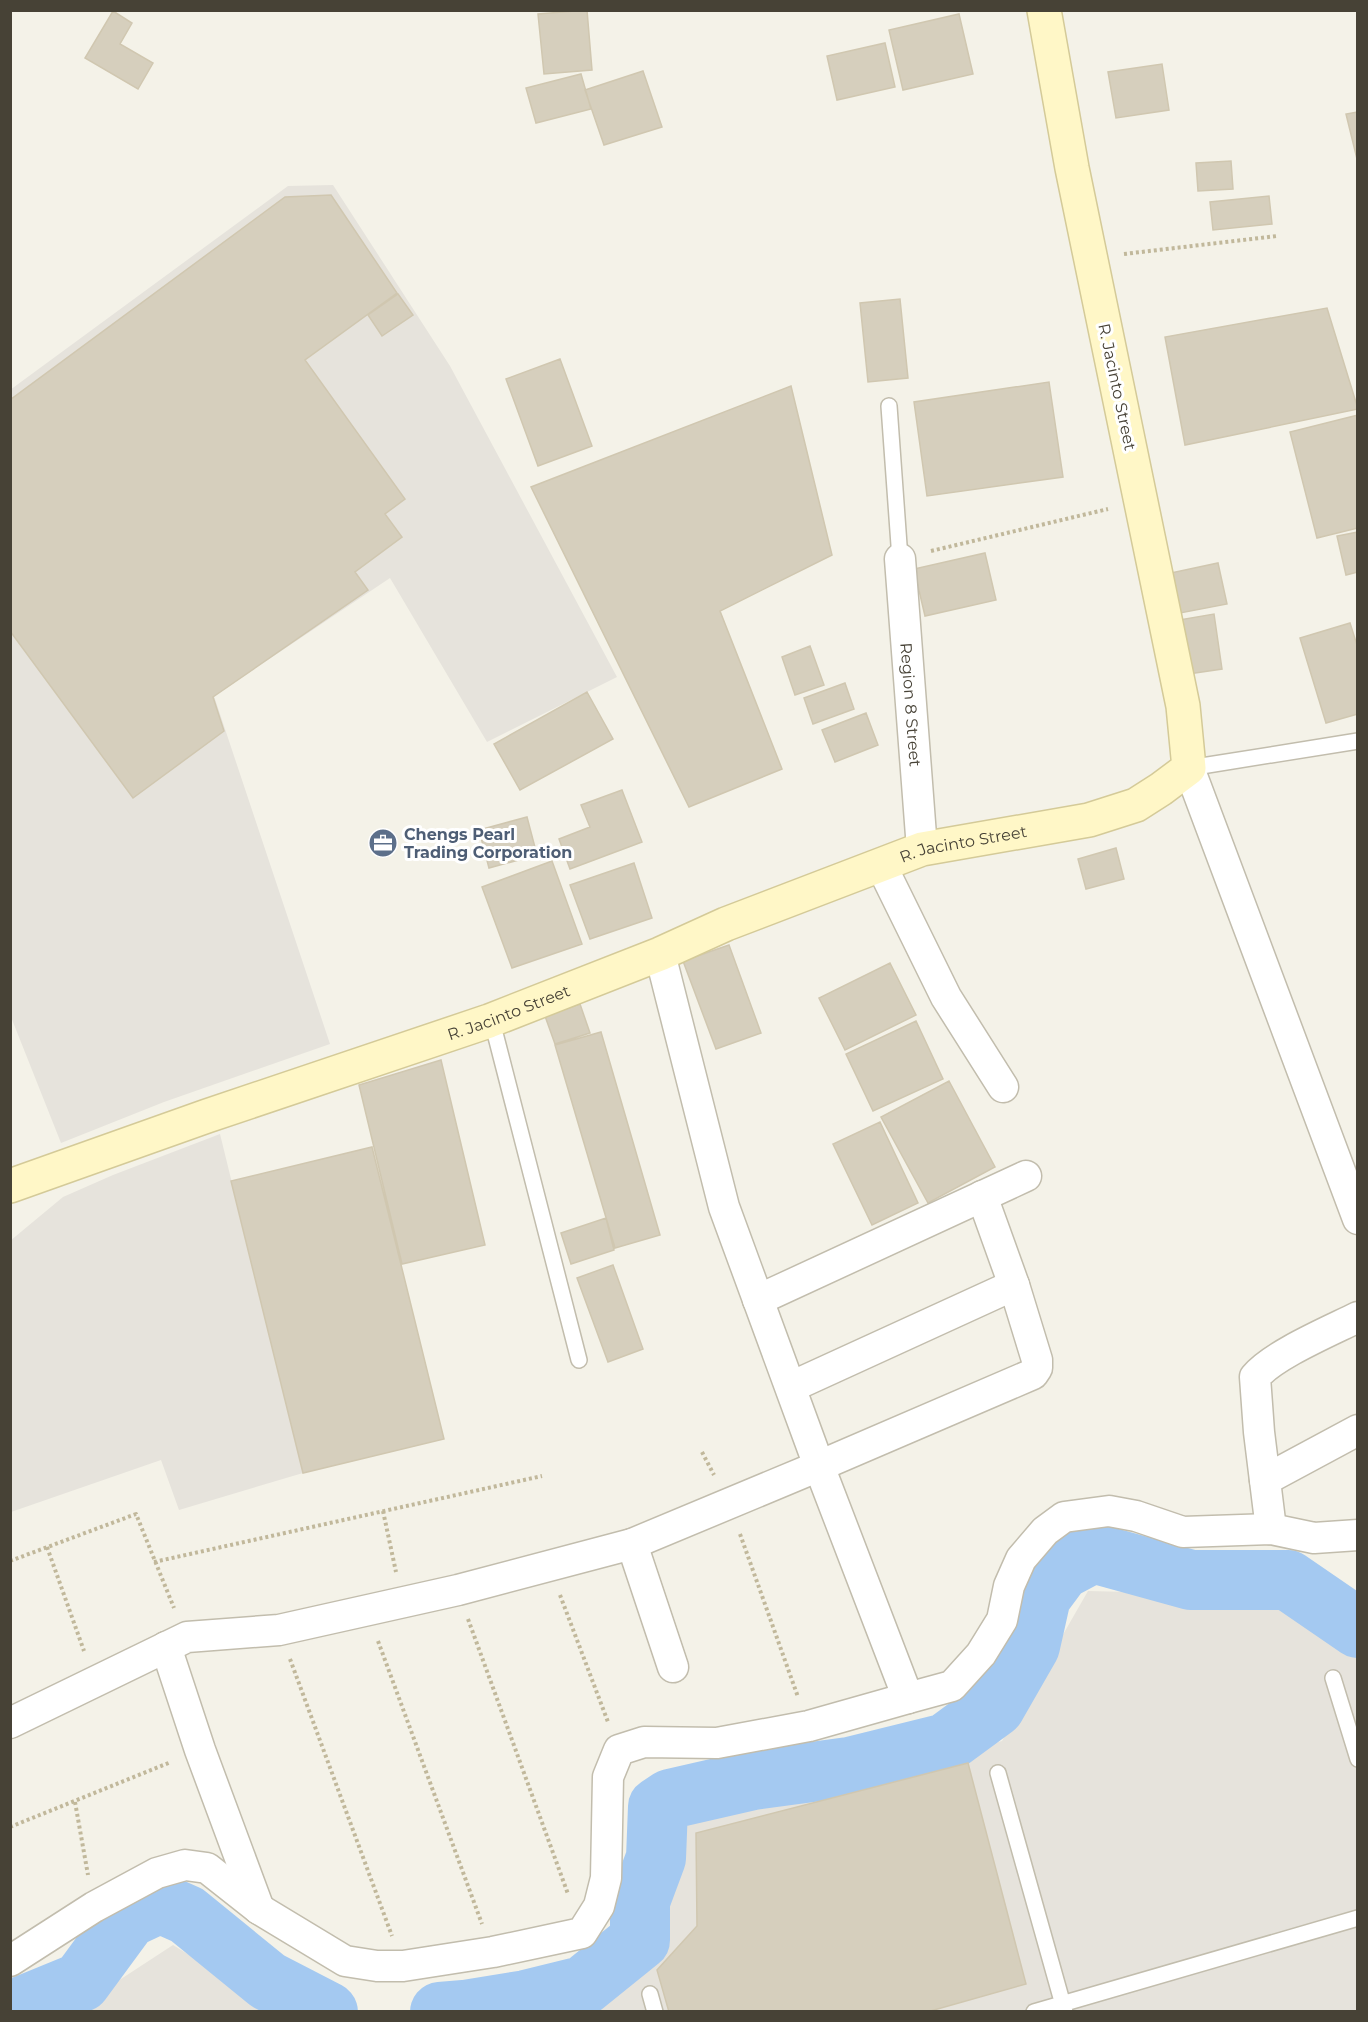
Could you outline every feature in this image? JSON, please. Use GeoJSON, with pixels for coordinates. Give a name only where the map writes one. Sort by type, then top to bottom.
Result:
{"type":"FeatureCollection","features":[{"type":"Feature","properties":{"kind":"street","name":"R. Jacinto Street"},"geometry":{"type":"LineString","coordinates":[[10,1186],[218,1112],[489,1021],[660,954],[726,924],[922,849],[1089,820],[1136,805],[1189,768],[1183,706],[1072,168],[1044,10]]}},
{"type":"Feature","properties":{"kind":"street","name":"Region 8 Street"},"geometry":{"type":"LineString","coordinates":[[900,559],[922,849]]}},
{"type":"Feature","properties":{"kind":"street"},"geometry":{"type":"LineString","coordinates":[[1189,768],[1358,1219]]}},
{"type":"Feature","properties":{"kind":"street"},"geometry":{"type":"LineString","coordinates":[[881,865],[946,996],[1003,1088]]}},
{"type":"Feature","properties":{"kind":"street"},"geometry":{"type":"LineString","coordinates":[[660,954],[724,1207],[819,1466],[908,1698]]}},
{"type":"Feature","properties":{"kind":"street"},"geometry":{"type":"LineString","coordinates":[[758,1300],[1026,1176]]}},
{"type":"Feature","properties":{"kind":"street"},"geometry":{"type":"LineString","coordinates":[[10,1723],[177,1642],[279,1630],[458,1590],[632,1544],[1033,1374],[1037,1368],[1037,1360],[1014,1285],[982,1196]]}},
{"type":"Feature","properties":{"kind":"street"},"geometry":{"type":"LineString","coordinates":[[791,1387],[1014,1285]]}},
{"type":"Feature","properties":{"kind":"street"},"geometry":{"type":"LineString","coordinates":[[1271,1529],[1255,1377],[1262,1369],[1279,1358],[1358,1317]]}},
{"type":"Feature","properties":{"kind":"street"},"geometry":{"type":"LineString","coordinates":[[1265,1480],[1358,1430]]}},
{"type":"Feature","properties":{"kind":"street"},"geometry":{"type":"LineString","coordinates":[[10,1961],[94,1907],[157,1873],[184,1865],[207,1868],[259,1909],[345,1961],[377,1966],[404,1966],[493,1952],[582,1933],[599,1906],[606,1878],[608,1777],[619,1750],[644,1742],[717,1743],[809,1726],[952,1686],[981,1654],[1002,1620],[1009,1586],[1021,1559],[1045,1531],[1064,1517],[1109,1511],[1136,1516],[1183,1532],[1271,1529],[1314,1538],[1358,1535]]}},
{"type":"Feature","properties":{"kind":"street"},"geometry":{"type":"LineString","coordinates":[[632,1544],[673,1667]]}},
{"type":"Feature","properties":{"kind":"street"},"geometry":{"type":"LineString","coordinates":[[177,1642],[200,1750],[259,1909]]}},
{"type":"Feature","properties":{"kind":"lane"},"geometry":{"type":"LineString","coordinates":[[889,406],[900,559]]}},
{"type":"Feature","properties":{"kind":"lane"},"geometry":{"type":"LineString","coordinates":[[1189,768],[1358,741]]}},
{"type":"Feature","properties":{"kind":"lane"},"geometry":{"type":"LineString","coordinates":[[489,1021],[496,1037],[579,1360]]}},
{"type":"Feature","properties":{"kind":"lane"},"geometry":{"type":"LineString","coordinates":[[1333,1678],[1358,1759]]}},
{"type":"Feature","properties":{"kind":"lane"},"geometry":{"type":"LineString","coordinates":[[998,1773],[1064,2007]]}},
{"type":"Feature","properties":{"kind":"lane"},"geometry":{"type":"LineString","coordinates":[[1034,2012],[1064,2007],[1358,1918]]}},
{"type":"Feature","properties":{"kind":"lane"},"geometry":{"type":"LineString","coordinates":[[650,1994],[655,2012]]}},
{"type":"Feature","properties":{"kind":"path"},"geometry":{"type":"LineString","coordinates":[[1091,259],[1277,236]]}},
{"type":"Feature","properties":{"kind":"path"},"geometry":{"type":"LineString","coordinates":[[900,559],[1141,501]]}},
{"type":"Feature","properties":{"kind":"path"},"geometry":{"type":"LineString","coordinates":[[154,1562],[542,1476]]}},
{"type":"Feature","properties":{"kind":"path"},"geometry":{"type":"LineString","coordinates":[[729,1504],[809,1726]]}},
{"type":"Feature","properties":{"kind":"path"},"geometry":{"type":"LineString","coordinates":[[382,1511],[403,1601]]}},
{"type":"Feature","properties":{"kind":"path"},"geometry":{"type":"LineString","coordinates":[[10,1561],[136,1514],[154,1562],[177,1642]]}},
{"type":"Feature","properties":{"kind":"path"},"geometry":{"type":"LineString","coordinates":[[47,1547],[95,1681]]}},
{"type":"Feature","properties":{"kind":"path"},"geometry":{"type":"LineString","coordinates":[[549,1566],[619,1750]]}},
{"type":"Feature","properties":{"kind":"path"},"geometry":{"type":"LineString","coordinates":[[458,1590],[582,1933]]}},
{"type":"Feature","properties":{"kind":"path"},"geometry":{"type":"LineString","coordinates":[[366,1609],[493,1952]]}},
{"type":"Feature","properties":{"kind":"path"},"geometry":{"type":"LineString","coordinates":[[279,1630],[404,1966]]}},
{"type":"Feature","properties":{"kind":"path"},"geometry":{"type":"LineString","coordinates":[[10,1827],[200,1750]]}},
{"type":"Feature","properties":{"kind":"path"},"geometry":{"type":"LineString","coordinates":[[75,1802],[94,1907]]}},
{"type":"Feature","properties":{"kind":"shaded area"},"geometry":{"type":"Polygon","coordinates":[[[333,185],[450,366],[617,677],[487,742],[390,578],[214,696],[330,1044],[164,1102],[61,1143],[11,1017],[10,390],[288,186],[333,185]]]}},
{"type":"Feature","properties":{"kind":"shaded area"},"geometry":{"type":"Polygon","coordinates":[[[220,1134],[303,1473],[179,1510],[161,1460],[11,1512],[10,1241],[63,1197],[220,1134]]]}},
{"type":"Feature","properties":{"kind":"shaded area"},"geometry":{"type":"Polygon","coordinates":[[[1088,1591],[1287,1596],[1357,1645],[1357,2011],[545,2012],[558,2010],[645,1973],[687,1825],[1002,1741],[1088,1591]]]}},
{"type":"Feature","properties":{"kind":"shaded area"},"geometry":{"type":"Polygon","coordinates":[[[173,1945],[280,2011],[72,2011],[173,1945]]]}},
{"type":"Feature","properties":{"kind":"building"},"geometry":{"type":"Polygon","coordinates":[[[587,10],[592,70],[544,74],[538,14],[587,10]]]}},
{"type":"Feature","properties":{"kind":"building"},"geometry":{"type":"Polygon","coordinates":[[[113,11],[132,23],[120,44],[153,63],[138,89],[85,58],[113,11]]]}},
{"type":"Feature","properties":{"kind":"building"},"geometry":{"type":"Polygon","coordinates":[[[959,14],[973,74],[903,90],[889,30],[959,14]]]}},
{"type":"Feature","properties":{"kind":"building"},"geometry":{"type":"Polygon","coordinates":[[[885,43],[895,87],[837,100],[827,56],[885,43]]]}},
{"type":"Feature","properties":{"kind":"building"},"geometry":{"type":"Polygon","coordinates":[[[1162,64],[1169,110],[1116,118],[1108,72],[1162,64]]]}},
{"type":"Feature","properties":{"kind":"building"},"geometry":{"type":"Polygon","coordinates":[[[643,71],[662,127],[604,145],[585,90],[643,71]]]}},
{"type":"Feature","properties":{"kind":"building"},"geometry":{"type":"Polygon","coordinates":[[[581,74],[591,109],[536,123],[526,88],[581,74]]]}},
{"type":"Feature","properties":{"kind":"building"},"geometry":{"type":"Polygon","coordinates":[[[1358,112],[1358,163],[1346,114],[1358,112]]]}},
{"type":"Feature","properties":{"kind":"building"},"geometry":{"type":"Polygon","coordinates":[[[1231,161],[1233,189],[1198,191],[1196,163],[1231,161]]]}},
{"type":"Feature","properties":{"kind":"building"},"geometry":{"type":"Polygon","coordinates":[[[331,195],[397,293],[305,360],[405,499],[385,514],[402,537],[355,572],[368,590],[213,697],[224,731],[133,798],[10,631],[10,400],[285,197],[331,195]]]}},
{"type":"Feature","properties":{"kind":"building"},"geometry":{"type":"Polygon","coordinates":[[[1269,196],[1272,224],[1213,230],[1210,202],[1269,196]]]}},
{"type":"Feature","properties":{"kind":"building"},"geometry":{"type":"Polygon","coordinates":[[[398,294],[413,315],[382,336],[368,315],[398,294]]]}},
{"type":"Feature","properties":{"kind":"building"},"geometry":{"type":"Polygon","coordinates":[[[900,299],[908,378],[868,382],[860,303],[900,299]]]}},
{"type":"Feature","properties":{"kind":"building"},"geometry":{"type":"Polygon","coordinates":[[[1327,308],[1358,409],[1185,445],[1165,337],[1327,308]]]}},
{"type":"Feature","properties":{"kind":"building"},"geometry":{"type":"Polygon","coordinates":[[[560,359],[592,446],[538,466],[506,379],[560,359]]]}},
{"type":"Feature","properties":{"kind":"building"},"geometry":{"type":"Polygon","coordinates":[[[1049,382],[1063,477],[927,496],[914,402],[1049,382]]]}},
{"type":"Feature","properties":{"kind":"building"},"geometry":{"type":"Polygon","coordinates":[[[791,386],[832,555],[720,611],[782,769],[689,807],[531,487],[791,386]]]}},
{"type":"Feature","properties":{"kind":"building"},"geometry":{"type":"Polygon","coordinates":[[[1358,415],[1358,528],[1317,538],[1290,432],[1358,415]]]}},
{"type":"Feature","properties":{"kind":"building"},"geometry":{"type":"Polygon","coordinates":[[[1358,532],[1358,572],[1346,575],[1337,536],[1358,532]]]}},
{"type":"Feature","properties":{"kind":"building"},"geometry":{"type":"Polygon","coordinates":[[[985,553],[996,600],[925,616],[914,569],[985,553]]]}},
{"type":"Feature","properties":{"kind":"building"},"geometry":{"type":"Polygon","coordinates":[[[1218,563],[1227,604],[1175,614],[1166,574],[1218,563]]]}},
{"type":"Feature","properties":{"kind":"building"},"geometry":{"type":"Polygon","coordinates":[[[1214,614],[1222,669],[1182,675],[1173,621],[1214,614]]]}},
{"type":"Feature","properties":{"kind":"building"},"geometry":{"type":"Polygon","coordinates":[[[1350,623],[1358,648],[1358,714],[1326,723],[1300,638],[1350,623]]]}},
{"type":"Feature","properties":{"kind":"building"},"geometry":{"type":"Polygon","coordinates":[[[810,646],[824,685],[795,695],[782,657],[810,646]]]}},
{"type":"Feature","properties":{"kind":"building"},"geometry":{"type":"Polygon","coordinates":[[[845,683],[854,709],[813,724],[804,698],[845,683]]]}},
{"type":"Feature","properties":{"kind":"building"},"geometry":{"type":"Polygon","coordinates":[[[587,692],[613,739],[520,790],[494,744],[587,692]]]}},
{"type":"Feature","properties":{"kind":"building"},"geometry":{"type":"Polygon","coordinates":[[[866,713],[878,745],[835,762],[822,730],[866,713]]]}},
{"type":"Feature","properties":{"kind":"building"},"geometry":{"type":"Polygon","coordinates":[[[622,790],[642,842],[570,869],[559,839],[590,827],[581,805],[622,790]]]}},
{"type":"Feature","properties":{"kind":"building"},"geometry":{"type":"Polygon","coordinates":[[[527,817],[537,855],[489,868],[479,830],[527,817]]]}},
{"type":"Feature","properties":{"kind":"building"},"geometry":{"type":"Polygon","coordinates":[[[1116,848],[1124,879],[1086,889],[1078,859],[1116,848]]]}},
{"type":"Feature","properties":{"kind":"building"},"geometry":{"type":"Polygon","coordinates":[[[552,861],[582,944],[512,968],[482,887],[552,861]]]}},
{"type":"Feature","properties":{"kind":"building"},"geometry":{"type":"Polygon","coordinates":[[[634,863],[652,918],[590,939],[570,885],[634,863]]]}},
{"type":"Feature","properties":{"kind":"building"},"geometry":{"type":"Polygon","coordinates":[[[729,945],[761,1033],[716,1049],[683,961],[729,945]]]}},
{"type":"Feature","properties":{"kind":"building"},"geometry":{"type":"Polygon","coordinates":[[[890,963],[916,1015],[845,1050],[819,998],[890,963]]]}},
{"type":"Feature","properties":{"kind":"building"},"geometry":{"type":"Polygon","coordinates":[[[580,1004],[590,1033],[555,1044],[545,1016],[580,1004]]]}},
{"type":"Feature","properties":{"kind":"building"},"geometry":{"type":"Polygon","coordinates":[[[916,1021],[943,1079],[873,1111],[846,1054],[916,1021]]]}},
{"type":"Feature","properties":{"kind":"building"},"geometry":{"type":"Polygon","coordinates":[[[601,1032],[660,1235],[615,1248],[555,1045],[601,1032]]]}},
{"type":"Feature","properties":{"kind":"building"},"geometry":{"type":"Polygon","coordinates":[[[441,1060],[485,1245],[402,1264],[359,1085],[441,1060]]]}},
{"type":"Feature","properties":{"kind":"building"},"geometry":{"type":"Polygon","coordinates":[[[949,1081],[995,1167],[928,1203],[881,1117],[949,1081]]]}},
{"type":"Feature","properties":{"kind":"building"},"geometry":{"type":"Polygon","coordinates":[[[880,1122],[918,1203],[872,1225],[833,1144],[880,1122]]]}},
{"type":"Feature","properties":{"kind":"building"},"geometry":{"type":"Polygon","coordinates":[[[372,1147],[444,1439],[303,1473],[231,1181],[372,1147]]]}},
{"type":"Feature","properties":{"kind":"building"},"geometry":{"type":"Polygon","coordinates":[[[606,1218],[614,1250],[571,1264],[561,1233],[606,1218]]]}},
{"type":"Feature","properties":{"kind":"building"},"geometry":{"type":"Polygon","coordinates":[[[613,1265],[643,1349],[608,1362],[577,1278],[613,1265]]]}},
{"type":"Feature","properties":{"kind":"building"},"geometry":{"type":"Polygon","coordinates":[[[968,1763],[1026,1984],[927,2012],[669,2012],[657,1970],[697,1926],[696,1833],[968,1763]]]}},
{"type":"Feature","properties":{"kind":"waterway"},"geometry":{"type":"LineString","coordinates":[[440,2012],[526,2000],[583,1986],[640,1940],[640,1901],[656,1858],[658,1807],[670,1799],[753,1780],[849,1767],[946,1743],[995,1707],[1030,1646],[1041,1597],[1061,1570],[1093,1553],[1191,1580],[1288,1580],[1358,1628]]}},
{"type":"Feature","properties":{"kind":"waterway"},"geometry":{"type":"LineString","coordinates":[[10,2011],[81,1982],[128,1918],[160,1903],[187,1915],[268,1981],[328,2012]]}},
{"type":"Feature","properties":{"kind":"place","name":"Chengs Pearl Trading Corporation"},"geometry":{"type":"Point","coordinates":[383,843]}}]}
